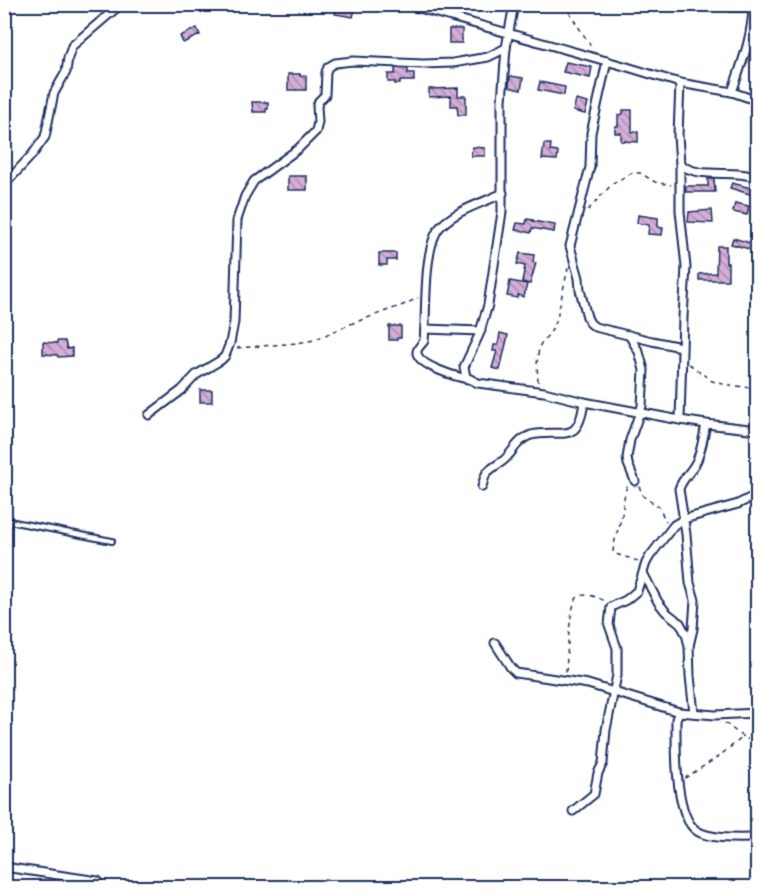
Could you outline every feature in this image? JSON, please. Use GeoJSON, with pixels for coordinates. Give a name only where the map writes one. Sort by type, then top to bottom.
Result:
{"type":"FeatureCollection","features":[{"type":"Feature","properties":{"kind":"street"},"geometry":{"type":"LineString","coordinates":[[4,185],[32,155],[45,137],[54,93],[66,72],[72,46],[121,4]]}},
{"type":"Feature","properties":{"kind":"street"},"geometry":{"type":"LineString","coordinates":[[405,4],[680,83],[732,92],[758,101]]}},
{"type":"Feature","properties":{"kind":"street"},"geometry":{"type":"LineString","coordinates":[[468,379],[464,367],[481,331],[488,305],[502,212],[502,116],[506,48],[514,4]]}},
{"type":"Feature","properties":{"kind":"street"},"geometry":{"type":"LineString","coordinates":[[732,92],[749,43],[753,4]]}},
{"type":"Feature","properties":{"kind":"street"},"geometry":{"type":"LineString","coordinates":[[149,415],[182,390],[196,375],[225,356],[232,338],[235,307],[237,220],[245,196],[254,181],[298,149],[316,131],[317,106],[325,95],[328,67],[335,63],[353,62],[460,63],[488,57],[506,48]]}},
{"type":"Feature","properties":{"kind":"street"},"geometry":{"type":"LineString","coordinates":[[603,60],[591,133],[590,167],[570,243],[585,313],[595,327],[681,350]]}},
{"type":"Feature","properties":{"kind":"street"},"geometry":{"type":"LineString","coordinates":[[680,83],[679,187],[686,267],[680,420]]}},
{"type":"Feature","properties":{"kind":"street"},"geometry":{"type":"LineString","coordinates":[[680,164],[690,170],[758,179]]}},
{"type":"Feature","properties":{"kind":"street"},"geometry":{"type":"LineString","coordinates":[[503,194],[460,213],[444,223],[433,237],[428,266],[424,342],[417,350],[418,356],[428,365],[455,377],[478,383],[562,396],[680,420],[758,430]]}},
{"type":"Feature","properties":{"kind":"street"},"geometry":{"type":"LineString","coordinates":[[425,329],[481,331]]}},
{"type":"Feature","properties":{"kind":"street"},"geometry":{"type":"LineString","coordinates":[[629,335],[639,352],[643,366],[644,388],[641,412],[630,440],[627,458],[635,481]]}},
{"type":"Feature","properties":{"kind":"street"},"geometry":{"type":"LineString","coordinates":[[482,488],[488,472],[503,461],[523,439],[533,435],[564,434],[574,428],[582,417],[584,402]]}},
{"type":"Feature","properties":{"kind":"street"},"geometry":{"type":"LineString","coordinates":[[689,646],[695,603],[690,583],[679,486],[697,460],[706,424]]}},
{"type":"Feature","properties":{"kind":"street"},"geometry":{"type":"LineString","coordinates":[[573,811],[593,796],[598,773],[603,763],[606,730],[617,675],[616,648],[609,627],[610,609],[637,591],[650,555],[674,525],[684,519],[738,504],[758,494]]}},
{"type":"Feature","properties":{"kind":"street"},"geometry":{"type":"LineString","coordinates":[[643,571],[661,605],[681,624],[686,634],[694,713]]}},
{"type":"Feature","properties":{"kind":"street"},"geometry":{"type":"LineString","coordinates":[[495,643],[514,672],[588,684],[679,712],[715,715],[758,713]]}},
{"type":"Feature","properties":{"kind":"street"},"geometry":{"type":"LineString","coordinates":[[679,712],[676,719],[678,783],[684,815],[697,831],[704,834],[716,837],[758,838]]}},
{"type":"Feature","properties":{"kind":"street"},"geometry":{"type":"LineString","coordinates":[[4,867],[98,881]]}},
{"type":"Feature","properties":{"kind":"lane"},"geometry":{"type":"LineString","coordinates":[[4,520],[112,541]]}},
{"type":"Feature","properties":{"kind":"path"},"geometry":{"type":"LineString","coordinates":[[564,4],[603,60]]}},
{"type":"Feature","properties":{"kind":"path"},"geometry":{"type":"LineString","coordinates":[[587,210],[613,183],[632,173],[640,173],[660,183],[679,187]]}},
{"type":"Feature","properties":{"kind":"path"},"geometry":{"type":"LineString","coordinates":[[539,392],[537,364],[539,348],[556,321],[572,256]]}},
{"type":"Feature","properties":{"kind":"path"},"geometry":{"type":"LineString","coordinates":[[229,348],[314,340],[367,317],[403,305],[427,293]]}},
{"type":"Feature","properties":{"kind":"path"},"geometry":{"type":"LineString","coordinates":[[681,350],[689,364],[712,381],[758,389]]}},
{"type":"Feature","properties":{"kind":"path"},"geometry":{"type":"LineString","coordinates":[[643,571],[635,560],[619,556],[613,551],[622,516],[625,492],[629,483],[637,482],[643,496],[661,510],[669,531]]}},
{"type":"Feature","properties":{"kind":"path"},"geometry":{"type":"LineString","coordinates":[[565,680],[574,601],[578,597],[590,595],[614,605]]}},
{"type":"Feature","properties":{"kind":"path"},"geometry":{"type":"LineString","coordinates":[[4,712],[9,702]]}},
{"type":"Feature","properties":{"kind":"path"},"geometry":{"type":"LineString","coordinates":[[715,715],[743,737],[758,744]]}},
{"type":"Feature","properties":{"kind":"path"},"geometry":{"type":"LineString","coordinates":[[678,783],[718,757],[743,737]]}},
{"type":"Feature","properties":{"kind":"building"},"geometry":{"type":"Polygon","coordinates":[[[337,4],[356,5],[353,17],[335,14],[337,4]]]}},
{"type":"Feature","properties":{"kind":"building"},"geometry":{"type":"Polygon","coordinates":[[[197,28],[200,35],[183,43],[180,36],[197,28]]]}},
{"type":"Feature","properties":{"kind":"building"},"geometry":{"type":"Polygon","coordinates":[[[449,29],[462,29],[462,43],[449,43],[449,29]]]}},
{"type":"Feature","properties":{"kind":"building"},"geometry":{"type":"Polygon","coordinates":[[[566,62],[592,67],[590,78],[563,72],[566,62]]]}},
{"type":"Feature","properties":{"kind":"building"},"geometry":{"type":"Polygon","coordinates":[[[395,68],[408,69],[408,73],[414,73],[414,81],[400,81],[400,84],[388,82],[388,74],[395,74],[395,68]]]}},
{"type":"Feature","properties":{"kind":"building"},"geometry":{"type":"Polygon","coordinates":[[[288,74],[306,76],[306,90],[288,90],[288,74]]]}},
{"type":"Feature","properties":{"kind":"building"},"geometry":{"type":"Polygon","coordinates":[[[510,76],[523,78],[521,90],[509,87],[510,76]]]}},
{"type":"Feature","properties":{"kind":"building"},"geometry":{"type":"Polygon","coordinates":[[[540,82],[565,87],[564,95],[538,90],[540,82]]]}},
{"type":"Feature","properties":{"kind":"building"},"geometry":{"type":"Polygon","coordinates":[[[458,88],[458,96],[466,96],[466,115],[458,115],[457,106],[451,106],[451,96],[429,97],[429,89],[458,88]]]}},
{"type":"Feature","properties":{"kind":"building"},"geometry":{"type":"Polygon","coordinates":[[[576,100],[588,103],[585,114],[573,111],[576,100]]]}},
{"type":"Feature","properties":{"kind":"building"},"geometry":{"type":"Polygon","coordinates":[[[252,102],[268,102],[268,109],[266,112],[253,112],[252,102]]]}},
{"type":"Feature","properties":{"kind":"building"},"geometry":{"type":"Polygon","coordinates":[[[623,110],[632,110],[632,132],[638,132],[638,142],[621,141],[621,133],[615,133],[615,126],[618,126],[618,115],[623,114],[623,110]]]}},
{"type":"Feature","properties":{"kind":"building"},"geometry":{"type":"Polygon","coordinates":[[[544,144],[551,144],[550,151],[558,152],[557,160],[542,159],[544,144]]]}},
{"type":"Feature","properties":{"kind":"building"},"geometry":{"type":"Polygon","coordinates":[[[472,147],[485,148],[485,156],[471,156],[472,147]]]}},
{"type":"Feature","properties":{"kind":"building"},"geometry":{"type":"Polygon","coordinates":[[[288,176],[307,176],[307,190],[288,190],[288,176]]]}},
{"type":"Feature","properties":{"kind":"building"},"geometry":{"type":"Polygon","coordinates":[[[708,179],[714,179],[715,192],[686,192],[686,186],[708,186],[708,179]]]}},
{"type":"Feature","properties":{"kind":"building"},"geometry":{"type":"Polygon","coordinates":[[[732,183],[755,189],[753,195],[730,188],[732,183]]]}},
{"type":"Feature","properties":{"kind":"building"},"geometry":{"type":"Polygon","coordinates":[[[735,203],[749,206],[747,215],[733,212],[735,203]]]}},
{"type":"Feature","properties":{"kind":"building"},"geometry":{"type":"Polygon","coordinates":[[[712,210],[713,223],[688,222],[689,212],[712,210]]]}},
{"type":"Feature","properties":{"kind":"building"},"geometry":{"type":"Polygon","coordinates":[[[638,215],[658,218],[658,227],[663,228],[662,235],[648,234],[649,225],[637,223],[638,215]]]}},
{"type":"Feature","properties":{"kind":"building"},"geometry":{"type":"Polygon","coordinates":[[[527,219],[555,225],[554,232],[532,228],[531,233],[515,230],[517,223],[526,224],[527,219]]]}},
{"type":"Feature","properties":{"kind":"building"},"geometry":{"type":"Polygon","coordinates":[[[733,238],[754,244],[753,250],[731,244],[733,238]]]}},
{"type":"Feature","properties":{"kind":"building"},"geometry":{"type":"Polygon","coordinates":[[[717,246],[726,246],[728,280],[699,280],[699,274],[716,273],[717,246]]]}},
{"type":"Feature","properties":{"kind":"building"},"geometry":{"type":"Polygon","coordinates":[[[379,253],[396,253],[396,260],[387,260],[387,265],[379,265],[379,253]]]}},
{"type":"Feature","properties":{"kind":"building"},"geometry":{"type":"Polygon","coordinates":[[[520,253],[534,255],[533,262],[536,263],[530,284],[522,282],[525,266],[517,264],[520,253]]]}},
{"type":"Feature","properties":{"kind":"building"},"geometry":{"type":"Polygon","coordinates":[[[510,281],[527,284],[524,297],[507,296],[510,281]]]}},
{"type":"Feature","properties":{"kind":"building"},"geometry":{"type":"Polygon","coordinates":[[[389,326],[401,326],[401,338],[389,340],[389,326]]]}},
{"type":"Feature","properties":{"kind":"building"},"geometry":{"type":"Polygon","coordinates":[[[500,333],[508,335],[500,370],[492,368],[497,351],[493,351],[494,345],[498,345],[500,333]]]}},
{"type":"Feature","properties":{"kind":"building"},"geometry":{"type":"Polygon","coordinates":[[[57,341],[65,341],[67,349],[72,348],[72,356],[58,357],[43,354],[43,342],[57,343],[57,341]]]}},
{"type":"Feature","properties":{"kind":"building"},"geometry":{"type":"Polygon","coordinates":[[[200,390],[212,390],[212,402],[200,402],[200,390]]]}},
{"type":"Feature","properties":{"kind":"waterway"},"geometry":{"type":"LineString","coordinates":[[723,4],[724,9],[731,12],[758,12]]}}]}
